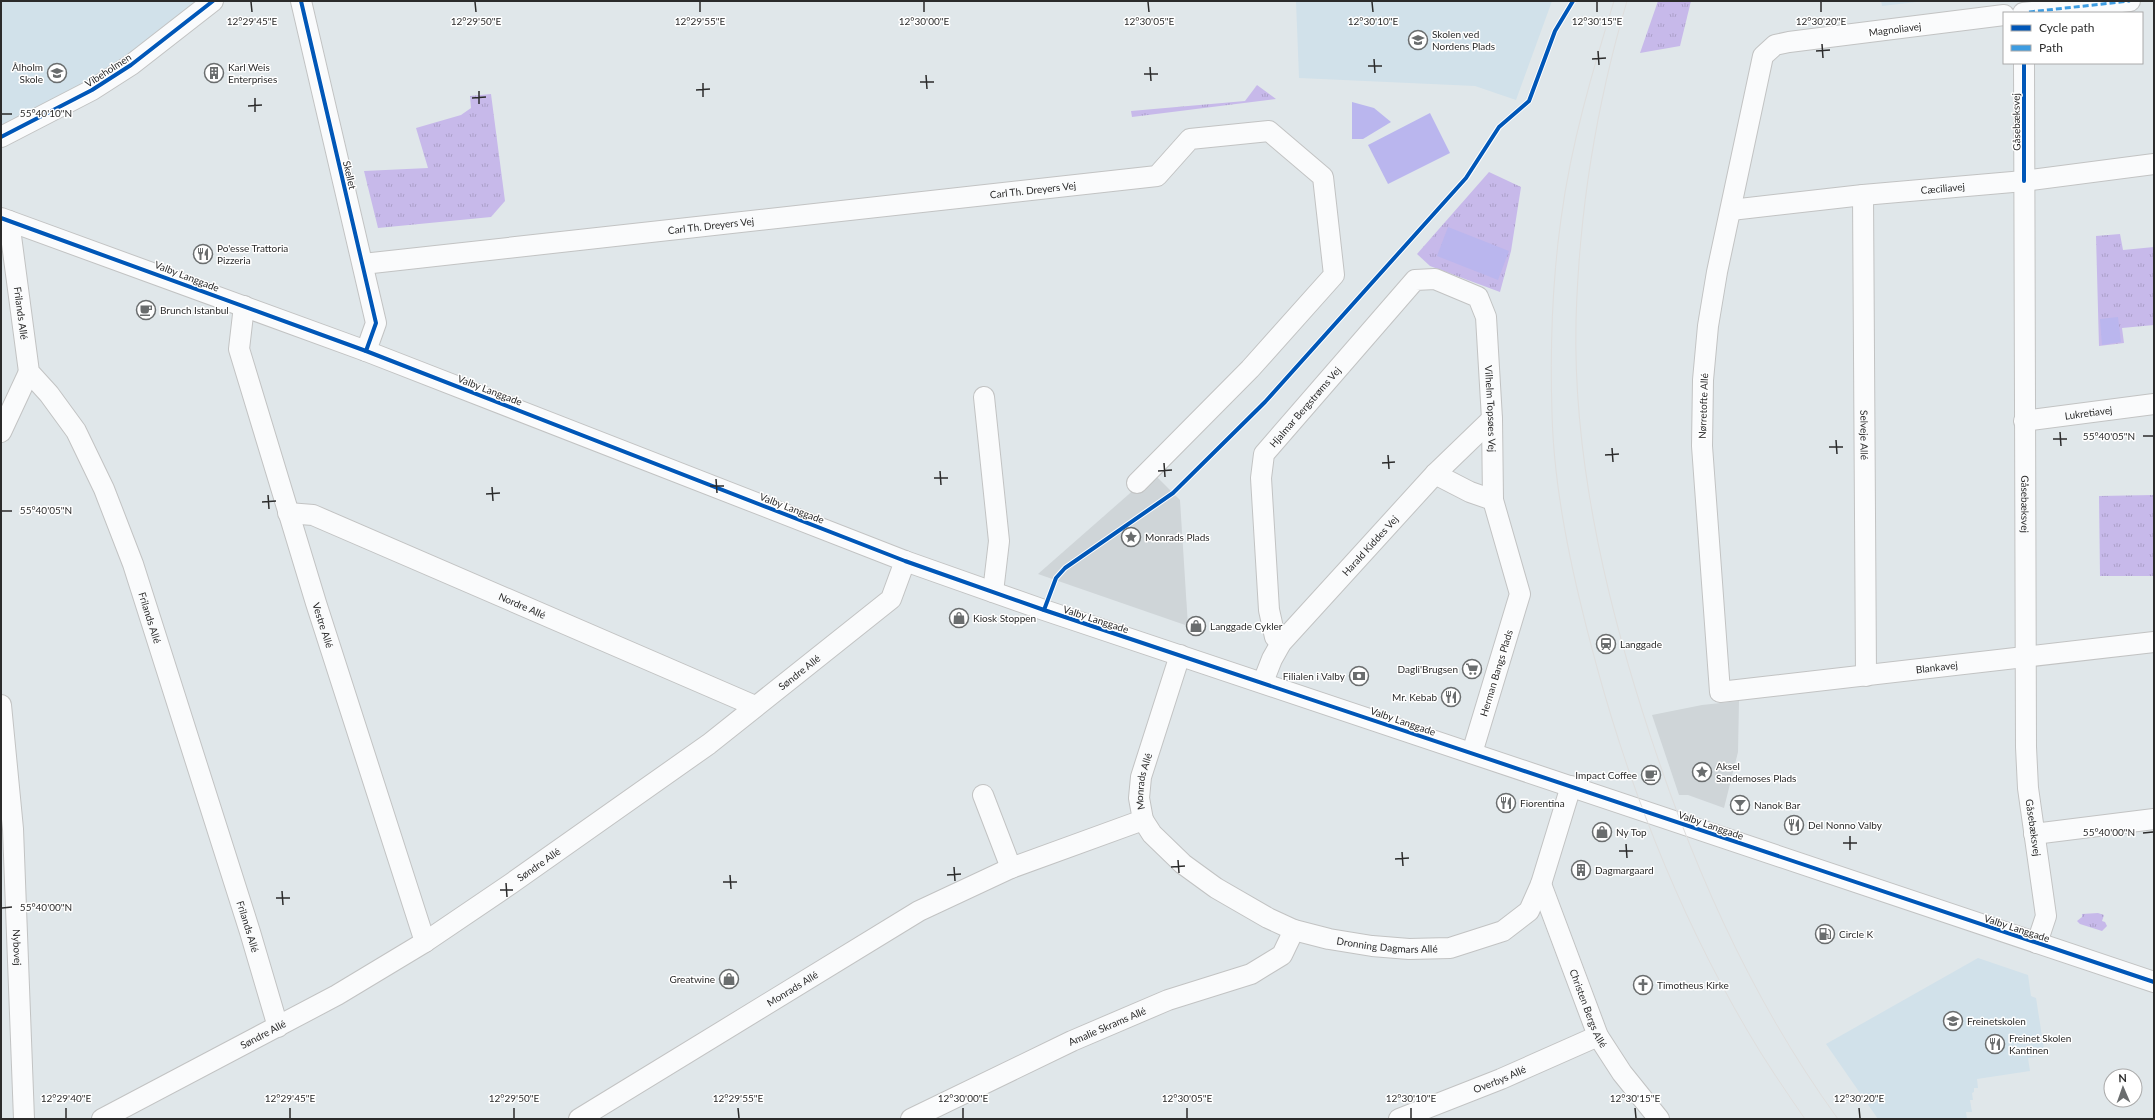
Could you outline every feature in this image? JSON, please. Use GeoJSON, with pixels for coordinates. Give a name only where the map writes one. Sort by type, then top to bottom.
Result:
{"type":"FeatureCollection","features":[{"type":"Feature","properties":{"kind":"street","name":"Vibeholmen"},"geometry":{"type":"LineString","coordinates":[[1,137],[98,86],[135,62],[213,1]]}},
{"type":"Feature","properties":{"kind":"street","name":"Skellet"},"geometry":{"type":"LineString","coordinates":[[301,1],[376,323],[366,351]]}},
{"type":"Feature","properties":{"kind":"street"},"geometry":{"type":"LineString","coordinates":[[2028,10],[2130,1]]}},
{"type":"Feature","properties":{"kind":"street","name":"Magnoliavej"},"geometry":{"type":"LineString","coordinates":[[1750,123],[1763,56],[1775,45],[2003,15]]}},
{"type":"Feature","properties":{"kind":"street","name":"Gåsebæksvej"},"geometry":{"type":"LineString","coordinates":[[2024,64],[2026,765],[2046,916],[2036,943]]}},
{"type":"Feature","properties":{"kind":"street","name":"Nørretofte Allé"},"geometry":{"type":"LineString","coordinates":[[1720,692],[1702,446],[1703,380],[1713,295],[1750,123]]}},
{"type":"Feature","properties":{"kind":"street","name":"Carl Th. Dreyers Vej"},"geometry":{"type":"LineString","coordinates":[[363,264],[1157,176],[1190,139],[1269,131],[1323,177],[1334,275],[1167,464],[1137,483]]}},
{"type":"Feature","properties":{"kind":"street","name":"Cæciliavej"},"geometry":{"type":"LineString","coordinates":[[1731,210],[1863,195],[2024,181],[2154,164]]}},
{"type":"Feature","properties":{"kind":"street","name":"Selveje Allé"},"geometry":{"type":"LineString","coordinates":[[1863,195],[1866,676]]}},
{"type":"Feature","properties":{"kind":"street","name":"Valby Langgade"},"geometry":{"type":"LineString","coordinates":[[5,219],[366,351],[905,561],[992,592],[1572,786],[1928,908],[2154,982]]}},
{"type":"Feature","properties":{"kind":"street","name":"Frilands Allé"},"geometry":{"type":"LineString","coordinates":[[5,219],[29,372],[49,394],[76,431],[104,489],[125,544],[220,836],[278,1027]]}},
{"type":"Feature","properties":{"kind":"street","name":"Hjalmar Bergstrøms Vej"},"geometry":{"type":"LineString","coordinates":[[1281,643],[1275,637],[1269,610],[1261,478],[1264,454],[1415,280],[1435,279],[1478,297],[1486,317]]}},
{"type":"Feature","properties":{"kind":"street","name":"Vestre Allé"},"geometry":{"type":"LineString","coordinates":[[244,306],[239,349],[288,513],[425,942]]}},
{"type":"Feature","properties":{"kind":"street","name":"Vilhelm Topsøes Vej"},"geometry":{"type":"LineString","coordinates":[[1486,317],[1492,419],[1494,500],[1520,594]]}},
{"type":"Feature","properties":{"kind":"street"},"geometry":{"type":"LineString","coordinates":[[1,432],[29,372]]}},
{"type":"Feature","properties":{"kind":"street"},"geometry":{"type":"LineString","coordinates":[[984,397],[999,541],[992,592]]}},
{"type":"Feature","properties":{"kind":"street","name":"Lukretiavej"},"geometry":{"type":"LineString","coordinates":[[2024,421],[2154,404]]}},
{"type":"Feature","properties":{"kind":"street","name":"Harald Kiddes Vej"},"geometry":{"type":"LineString","coordinates":[[1263,682],[1272,659],[1281,643],[1435,474],[1492,419]]}},
{"type":"Feature","properties":{"kind":"street"},"geometry":{"type":"LineString","coordinates":[[1435,474],[1470,492],[1494,500]]}},
{"type":"Feature","properties":{"kind":"street","name":"Nordre Allé"},"geometry":{"type":"LineString","coordinates":[[288,513],[313,515],[755,706]]}},
{"type":"Feature","properties":{"kind":"street","name":"Søndre Allé"},"geometry":{"type":"LineString","coordinates":[[102,1119],[278,1027],[425,942],[512,883],[709,744],[891,599],[905,561]]}},
{"type":"Feature","properties":{"kind":"street","name":"Herman Bangs Plads"},"geometry":{"type":"LineString","coordinates":[[1472,753],[1520,594]]}},
{"type":"Feature","properties":{"kind":"street","name":"Blankavej"},"geometry":{"type":"LineString","coordinates":[[1720,692],[2154,642]]}},
{"type":"Feature","properties":{"kind":"street","name":"Monrads Allé"},"geometry":{"type":"LineString","coordinates":[[579,1119],[919,911],[1011,868],[1143,820],[1139,798],[1141,777],[1180,655]]}},
{"type":"Feature","properties":{"kind":"street","name":"Nybovej"},"geometry":{"type":"LineString","coordinates":[[1,705],[13,829],[24,1119]]}},
{"type":"Feature","properties":{"kind":"street","name":"Dronning Dagmars Allé"},"geometry":{"type":"LineString","coordinates":[[1143,820],[1152,834],[1178,859],[1216,888],[1268,918],[1294,930],[1329,939],[1372,946],[1409,950],[1450,948],[1503,931],[1529,911],[1541,884],[1572,786]]}},
{"type":"Feature","properties":{"kind":"street"},"geometry":{"type":"LineString","coordinates":[[983,795],[1011,868]]}},
{"type":"Feature","properties":{"kind":"street"},"geometry":{"type":"LineString","coordinates":[[2034,834],[2154,819]]}},
{"type":"Feature","properties":{"kind":"street","name":"Christen Bergs Allé"},"geometry":{"type":"LineString","coordinates":[[1541,884],[1598,1036],[1622,1073],[1659,1119]]}},
{"type":"Feature","properties":{"kind":"street","name":"Amalie Skrams Allé"},"geometry":{"type":"LineString","coordinates":[[911,1119],[1086,1035],[1168,1000],[1251,974],[1282,955],[1294,930]]}},
{"type":"Feature","properties":{"kind":"street","name":"Overbys Allé"},"geometry":{"type":"LineString","coordinates":[[1399,1119],[1501,1079],[1598,1036]]}},
{"type":"Feature","properties":{"kind":"shaded area","name":"Ålholm Skole"},"geometry":{"type":"Polygon","coordinates":[[[1,1],[209,1],[135,59],[1,135],[1,1]]]}},
{"type":"Feature","properties":{"kind":"shaded area","name":"Skolen ved Nordens Plads"},"geometry":{"type":"Polygon","coordinates":[[[1296,1],[1552,1],[1516,100],[1475,86],[1299,78],[1296,1]]]}},
{"type":"Feature","properties":{"kind":"shaded area"},"geometry":{"type":"Polygon","coordinates":[[[1881,1],[1925,1],[1882,6],[1881,1]]]}},
{"type":"Feature","properties":{"kind":"shaded area"},"geometry":{"type":"Polygon","coordinates":[[[1352,102],[1374,108],[1391,122],[1363,139],[1352,139],[1352,102]]]}},
{"type":"Feature","properties":{"kind":"shaded area"},"geometry":{"type":"Polygon","coordinates":[[[1430,113],[1450,153],[1388,184],[1368,145],[1430,113]]]}},
{"type":"Feature","properties":{"kind":"shaded area"},"geometry":{"type":"Polygon","coordinates":[[[1448,227],[1509,251],[1498,280],[1437,256],[1448,227]]]}},
{"type":"Feature","properties":{"kind":"shaded area"},"geometry":{"type":"Polygon","coordinates":[[[2118,317],[2121,342],[2102,345],[2100,319],[2118,317]]]}},
{"type":"Feature","properties":{"kind":"shaded area","name":"Monrads Plads"},"geometry":{"type":"Polygon","coordinates":[[[1153,473],[1180,500],[1188,626],[1038,574],[1153,473]]]}},
{"type":"Feature","properties":{"kind":"shaded area","name":"Aksel Sandemoses Plads"},"geometry":{"type":"Polygon","coordinates":[[[1739,701],[1738,752],[1724,808],[1688,795],[1679,795],[1652,715],[1702,705],[1739,701]]]}},
{"type":"Feature","properties":{"kind":"shaded area","name":"Freinetskolen"},"geometry":{"type":"Polygon","coordinates":[[[1978,958],[2028,975],[2031,996],[2036,998],[2045,1055],[2028,1058],[2030,1071],[1977,1079],[1978,1088],[1974,1088],[1974,1092],[1972,1093],[1973,1100],[1970,1100],[1972,1112],[1966,1112],[1967,1119],[1878,1119],[1826,1044],[1978,958]]]}},
{"type":"Feature","properties":{"kind":"green space"},"geometry":{"type":"Polygon","coordinates":[[[1658,1],[1691,1],[1680,46],[1640,53],[1658,1]]]}},
{"type":"Feature","properties":{"kind":"green space"},"geometry":{"type":"Polygon","coordinates":[[[1257,85],[1276,99],[1132,117],[1131,111],[1245,101],[1257,85]]]}},
{"type":"Feature","properties":{"kind":"green space"},"geometry":{"type":"Polygon","coordinates":[[[491,94],[505,201],[491,217],[378,228],[364,171],[428,168],[416,128],[461,115],[471,108],[470,96],[491,94]]]}},
{"type":"Feature","properties":{"kind":"green space"},"geometry":{"type":"Polygon","coordinates":[[[1489,172],[1521,187],[1511,251],[1500,292],[1430,266],[1417,254],[1489,172]]]}},
{"type":"Feature","properties":{"kind":"green space"},"geometry":{"type":"Polygon","coordinates":[[[2120,234],[2123,250],[2154,247],[2154,325],[2122,328],[2124,343],[2099,346],[2096,236],[2120,234]]]}},
{"type":"Feature","properties":{"kind":"green space"},"geometry":{"type":"Polygon","coordinates":[[[2154,495],[2154,576],[2100,576],[2099,496],[2154,495]]]}},
{"type":"Feature","properties":{"kind":"green space"},"geometry":{"type":"Polygon","coordinates":[[[2098,913],[2104,915],[2102,921],[2105,922],[2107,926],[2102,931],[2080,924],[2077,921],[2082,917],[2082,914],[2098,913]]]}},
{"type":"Feature","properties":{"kind":"tram line"},"geometry":{"type":"LineString","coordinates":[[1614,1],[1576,136],[1565,191],[1558,243],[1554,292],[1551,366],[1553,443],[1560,500],[1570,557],[1604,692],[1636,792],[1655,841],[1675,890],[1721,984],[1761,1053],[1805,1119]]}},
{"type":"Feature","properties":{"kind":"tram line"},"geometry":{"type":"LineString","coordinates":[[1627,1],[1606,80],[1598,120],[1585,200],[1578,280],[1576,370],[1585,469],[1593,518],[1615,616],[1642,710],[1679,818],[1700,871],[1749,974],[1776,1023],[1806,1072],[1838,1119]]}},
{"type":"Feature","properties":{"kind":"marked path"},"geometry":{"type":"LineString","coordinates":[[2029,12],[2130,1]]}},
{"type":"Feature","properties":{"kind":"cycle path"},"geometry":{"type":"LineString","coordinates":[[1,137],[92,90],[131,65],[213,1]]}},
{"type":"Feature","properties":{"kind":"cycle path"},"geometry":{"type":"LineString","coordinates":[[301,1],[376,323],[366,351]]}},
{"type":"Feature","properties":{"kind":"cycle path"},"geometry":{"type":"LineString","coordinates":[[1044,610],[1056,578],[1065,568],[1173,493],[1265,402],[1466,178],[1499,127],[1529,101],[1555,31],[1573,1]]}},
{"type":"Feature","properties":{"kind":"cycle path"},"geometry":{"type":"LineString","coordinates":[[2024,64],[2024,181]]}},
{"type":"Feature","properties":{"kind":"cycle path"},"geometry":{"type":"LineString","coordinates":[[1,218],[366,351],[905,561],[1044,610],[2154,982]]}},
{"type":"Feature","properties":{"kind":"place","name":"Skolen ved Nordens Plads"},"geometry":{"type":"Point","coordinates":[1418,40]}},
{"type":"Feature","properties":{"kind":"place","name":"Ålholm Skole"},"geometry":{"type":"Point","coordinates":[57,73]}},
{"type":"Feature","properties":{"kind":"place","name":"Karl Weis Enterprises"},"geometry":{"type":"Point","coordinates":[214,73]}},
{"type":"Feature","properties":{"kind":"place","name":"Po'esse Trattoria Pizzeria"},"geometry":{"type":"Point","coordinates":[203,254]}},
{"type":"Feature","properties":{"kind":"place","name":"Brunch Istanbul"},"geometry":{"type":"Point","coordinates":[146,310]}},
{"type":"Feature","properties":{"kind":"place","name":"Monrads Plads"},"geometry":{"type":"Point","coordinates":[1131,537]}},
{"type":"Feature","properties":{"kind":"place","name":"Kiosk Stoppen"},"geometry":{"type":"Point","coordinates":[959,618]}},
{"type":"Feature","properties":{"kind":"place","name":"Langgade Cykler"},"geometry":{"type":"Point","coordinates":[1196,626]}},
{"type":"Feature","properties":{"kind":"place","name":"Langgade"},"geometry":{"type":"Point","coordinates":[1606,644]}},
{"type":"Feature","properties":{"kind":"place","name":"Dagli'Brugsen"},"geometry":{"type":"Point","coordinates":[1472,669]}},
{"type":"Feature","properties":{"kind":"place","name":"Filialen i Valby"},"geometry":{"type":"Point","coordinates":[1359,676]}},
{"type":"Feature","properties":{"kind":"place","name":"Mr. Kebab"},"geometry":{"type":"Point","coordinates":[1451,697]}},
{"type":"Feature","properties":{"kind":"place","name":"Aksel Sandemoses Plads"},"geometry":{"type":"Point","coordinates":[1702,772]}},
{"type":"Feature","properties":{"kind":"place","name":"Impact Coffee"},"geometry":{"type":"Point","coordinates":[1651,775]}},
{"type":"Feature","properties":{"kind":"place","name":"Fiorentina"},"geometry":{"type":"Point","coordinates":[1506,803]}},
{"type":"Feature","properties":{"kind":"place","name":"Nanok Bar"},"geometry":{"type":"Point","coordinates":[1740,805]}},
{"type":"Feature","properties":{"kind":"place","name":"Del Nonno Valby"},"geometry":{"type":"Point","coordinates":[1794,825]}},
{"type":"Feature","properties":{"kind":"place","name":"Ny Top"},"geometry":{"type":"Point","coordinates":[1602,832]}},
{"type":"Feature","properties":{"kind":"place","name":"Dagmargaard"},"geometry":{"type":"Point","coordinates":[1581,870]}},
{"type":"Feature","properties":{"kind":"place","name":"Circle K"},"geometry":{"type":"Point","coordinates":[1825,934]}},
{"type":"Feature","properties":{"kind":"place","name":"Greatwine"},"geometry":{"type":"Point","coordinates":[729,979]}},
{"type":"Feature","properties":{"kind":"place","name":"Timotheus Kirke"},"geometry":{"type":"Point","coordinates":[1643,985]}},
{"type":"Feature","properties":{"kind":"place","name":"Freinetskolen"},"geometry":{"type":"Point","coordinates":[1953,1021]}},
{"type":"Feature","properties":{"kind":"place","name":"Freinet Skolen Kantinen"},"geometry":{"type":"Point","coordinates":[1995,1044]}}]}
